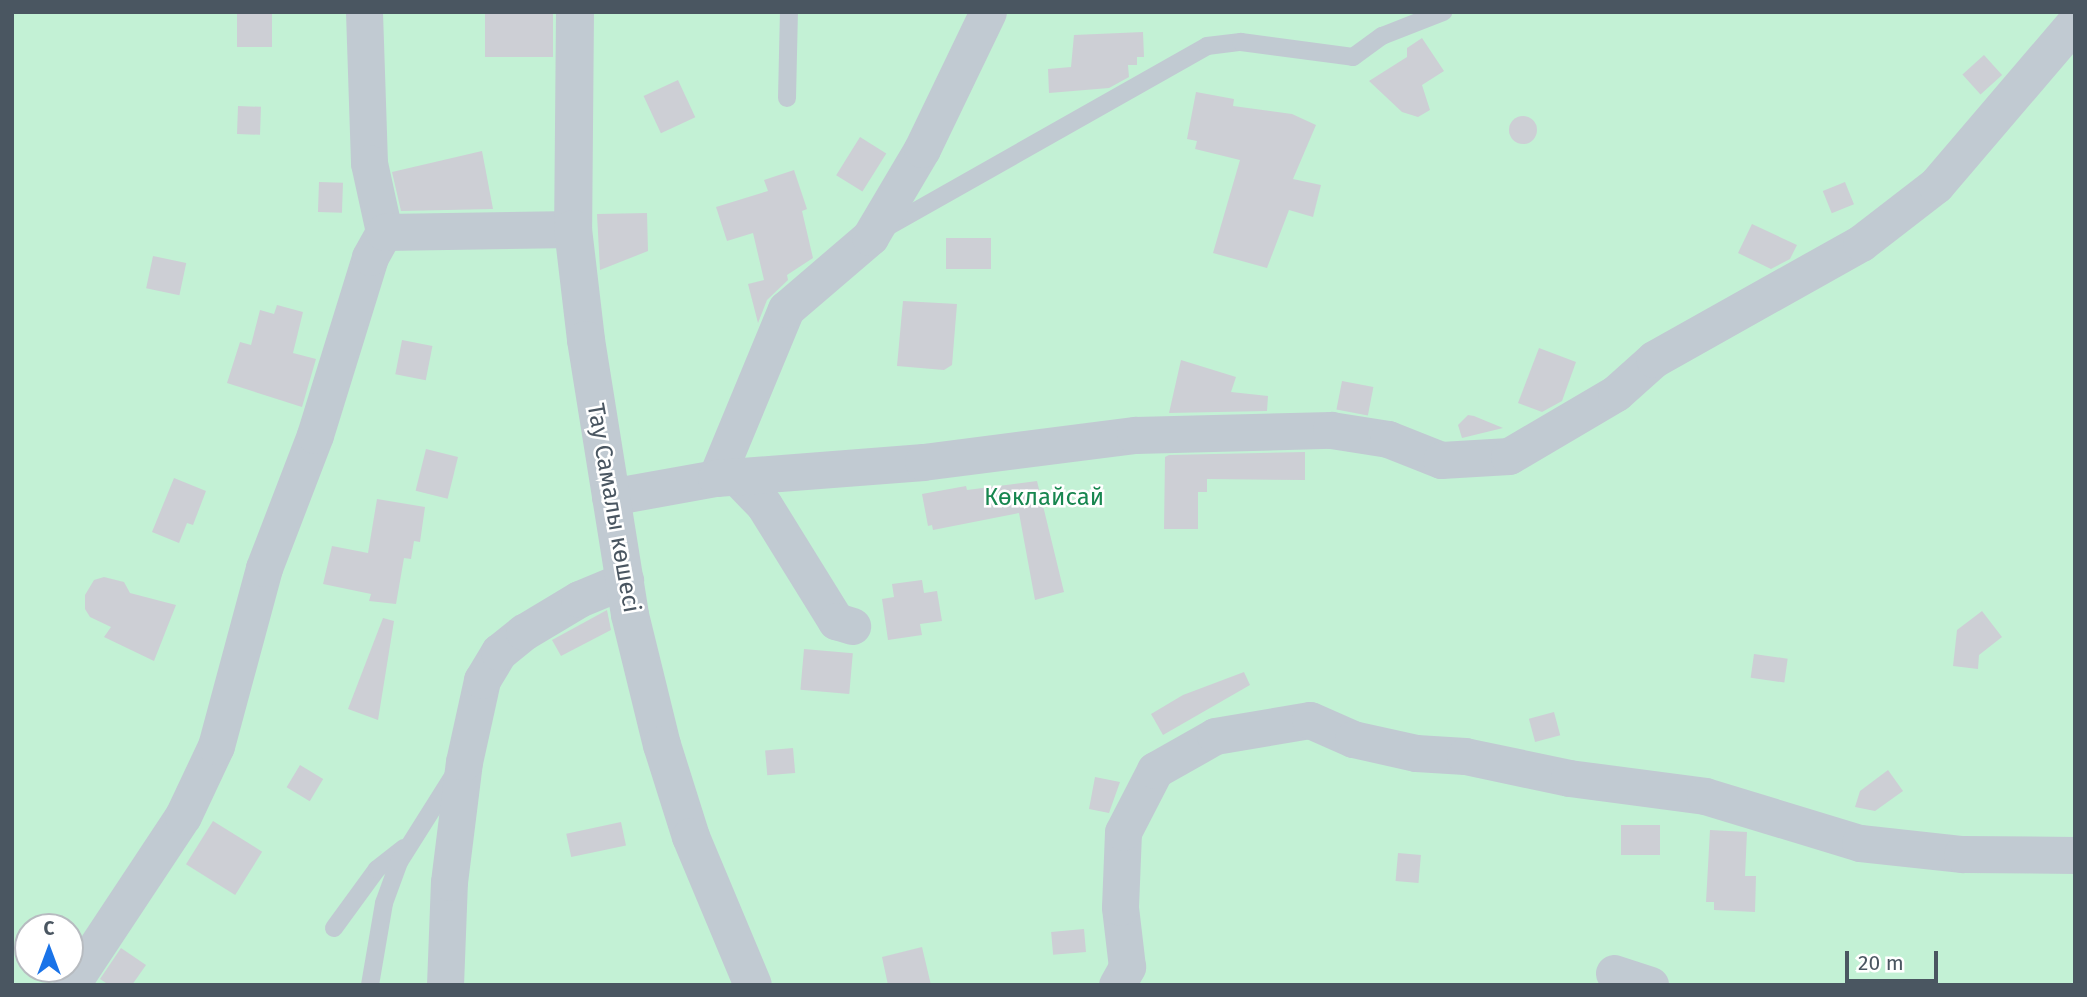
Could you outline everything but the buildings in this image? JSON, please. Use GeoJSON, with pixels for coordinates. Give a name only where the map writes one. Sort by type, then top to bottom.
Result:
{"type":"FeatureCollection","features":[{"type":"Feature","properties":{"kind":"street"},"geometry":{"type":"LineString","coordinates":[[71,985],[183,816],[216,746],[264,568],[316,435],[370,257],[384,232],[369,163],[364,12]]}},
{"type":"Feature","properties":{"kind":"street","name":"Тау Самалы көшесі"},"geometry":{"type":"LineString","coordinates":[[575,12],[573,229],[610,497],[625,580],[662,745],[691,837],[753,985]]}},
{"type":"Feature","properties":{"kind":"street"},"geometry":{"type":"LineString","coordinates":[[726,477],[786,310],[837,261],[870,237],[922,149],[988,12]]}},
{"type":"Feature","properties":{"kind":"street"},"geometry":{"type":"LineString","coordinates":[[610,497],[726,477],[923,462],[1135,435],[1331,430],[1388,439],[1441,460],[1509,456],[1616,393],[1654,359],[1861,243],[1936,185],[2075,22]]}},
{"type":"Feature","properties":{"kind":"street"},"geometry":{"type":"LineString","coordinates":[[384,232],[573,229]]}},
{"type":"Feature","properties":{"kind":"street"},"geometry":{"type":"LineString","coordinates":[[726,477],[764,505],[836,621],[852,626]]}},
{"type":"Feature","properties":{"kind":"street"},"geometry":{"type":"LineString","coordinates":[[445,985],[449,881],[464,762],[482,680],[499,652],[579,599],[625,580]]}},
{"type":"Feature","properties":{"kind":"street"},"geometry":{"type":"LineString","coordinates":[[1117,985],[1128,967],[1119,907],[1123,832],[1155,770],[1215,736],[1310,720],[1353,739],[1416,753],[1465,756],[1570,778],[1705,796],[1860,844],[1962,854],[2075,855]]}},
{"type":"Feature","properties":{"kind":"street"},"geometry":{"type":"LineString","coordinates":[[1614,973],[1650,985]]}},
{"type":"Feature","properties":{"kind":"lane"},"geometry":{"type":"LineString","coordinates":[[787,98],[789,12]]}},
{"type":"Feature","properties":{"kind":"lane"},"geometry":{"type":"LineString","coordinates":[[870,237],[1207,46],[1241,42],[1353,57],[1382,36],[1443,12]]}},
{"type":"Feature","properties":{"kind":"lane"},"geometry":{"type":"LineString","coordinates":[[370,985],[384,903],[410,844],[464,762]]}},
{"type":"Feature","properties":{"kind":"lane"},"geometry":{"type":"LineString","coordinates":[[334,928],[377,869],[410,844]]}},
{"type":"Feature","properties":{"kind":"green space","name":"Көклайсай"},"geometry":{"type":"Polygon","coordinates":[[[12,12],[2075,12],[2075,985],[12,985],[12,12]]]}}]}
